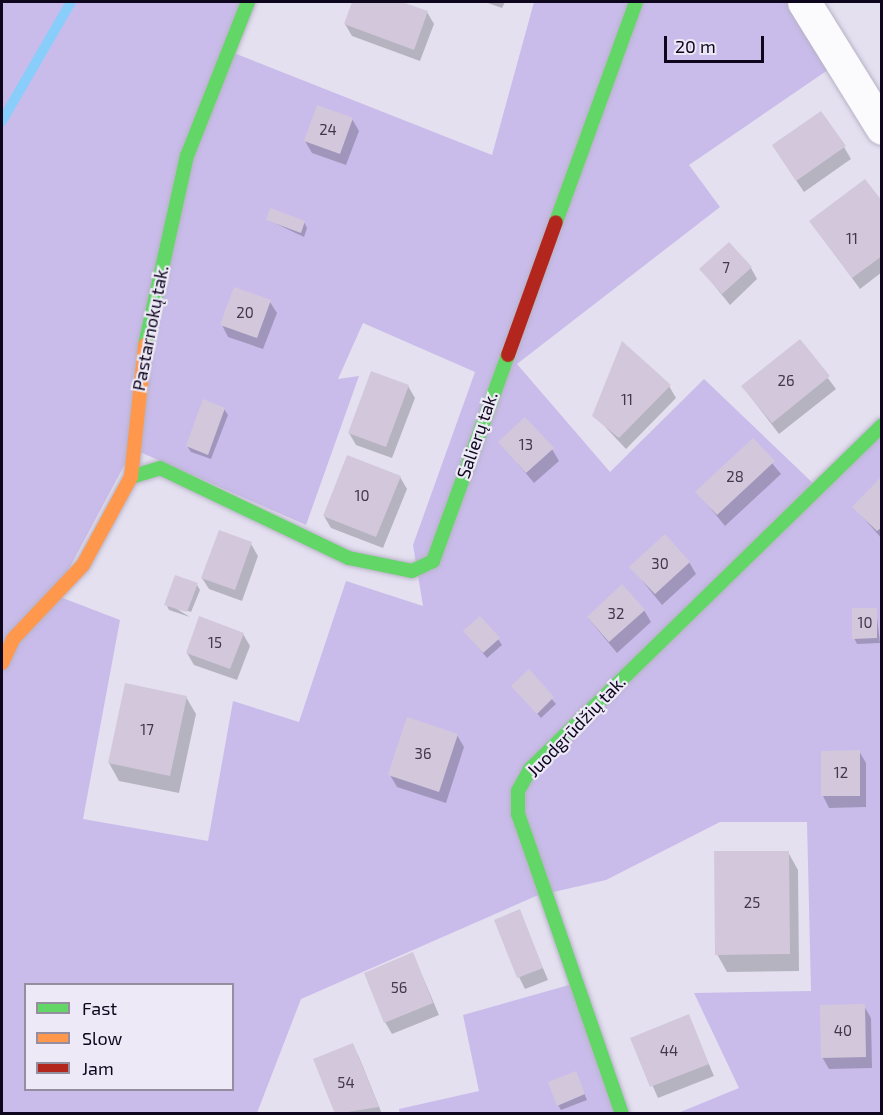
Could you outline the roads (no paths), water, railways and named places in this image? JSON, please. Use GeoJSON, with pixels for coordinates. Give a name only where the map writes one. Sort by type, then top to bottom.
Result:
{"type":"FeatureCollection","features":[{"type":"Feature","properties":{"kind":"street","name":"Pastarnokų tak."},"geometry":{"type":"LineString","coordinates":[[2,663],[13,639],[83,565],[131,477],[138,376],[187,156],[248,2]]}},
{"type":"Feature","properties":{"kind":"street","name":"Salierų tak."},"geometry":{"type":"LineString","coordinates":[[131,477],[160,468],[359,561],[412,571],[433,561],[636,2]]}},
{"type":"Feature","properties":{"kind":"street"},"geometry":{"type":"LineString","coordinates":[[809,3],[882,128]]}},
{"type":"Feature","properties":{"kind":"street","name":"Juodgrūdžių tak."},"geometry":{"type":"LineString","coordinates":[[622,1113],[518,814],[518,791],[530,769],[882,425]]}},
{"type":"Feature","properties":{"kind":"waterway"},"geometry":{"type":"LineString","coordinates":[[2,121],[71,2]]}}]}
